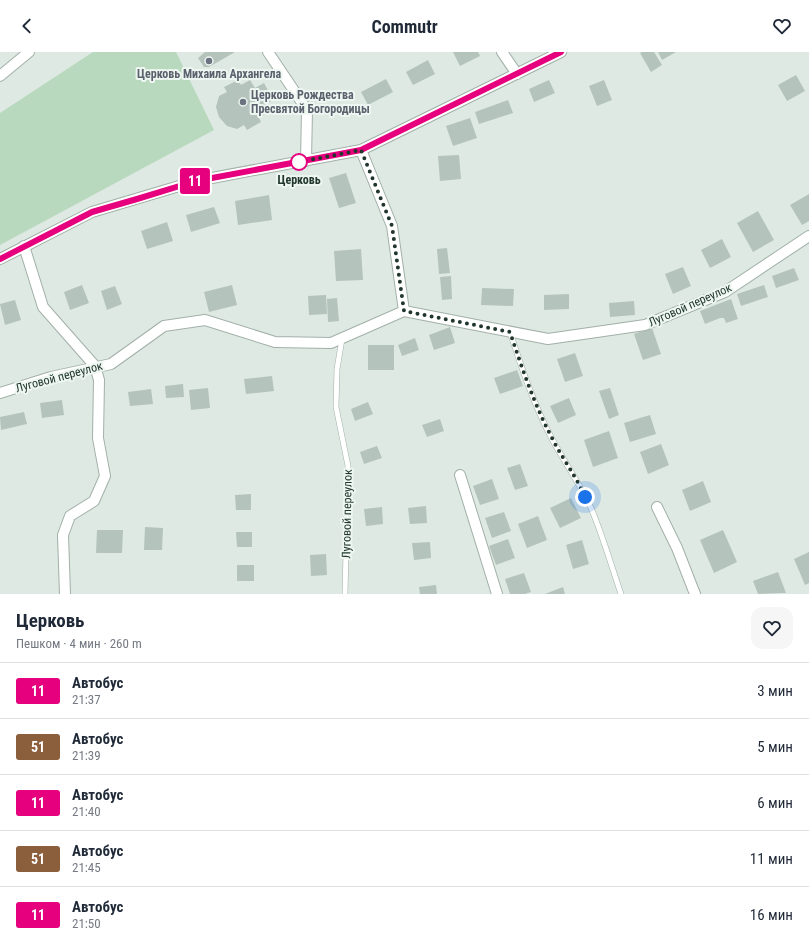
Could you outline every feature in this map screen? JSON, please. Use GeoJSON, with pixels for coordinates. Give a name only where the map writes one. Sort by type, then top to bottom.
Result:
{"type":"FeatureCollection","features":[{"type":"Feature","properties":{"kind":"street"},"geometry":{"type":"LineString","coordinates":[[0,76],[29,52]]}},
{"type":"Feature","properties":{"kind":"street"},"geometry":{"type":"LineString","coordinates":[[502,52],[517,74]]}},
{"type":"Feature","properties":{"kind":"street"},"geometry":{"type":"LineString","coordinates":[[0,259],[92,212],[196,181],[361,150],[561,52]]}},
{"type":"Feature","properties":{"kind":"street"},"geometry":{"type":"LineString","coordinates":[[270,53],[307,110],[306,161]]}},
{"type":"Feature","properties":{"kind":"street"},"geometry":{"type":"LineString","coordinates":[[361,150],[392,226],[404,311]]}},
{"type":"Feature","properties":{"kind":"street","name":"Луговой переулок"},"geometry":{"type":"LineString","coordinates":[[0,394],[51,377],[95,366],[110,364],[164,326],[205,320],[275,342],[331,343],[404,311],[548,339],[645,325],[725,292],[809,236]]}},
{"type":"Feature","properties":{"kind":"street"},"geometry":{"type":"LineString","coordinates":[[24,246],[43,307],[95,366],[99,380],[98,438],[105,476],[94,501],[70,516],[63,536],[65,594]]}},
{"type":"Feature","properties":{"kind":"street"},"geometry":{"type":"LineString","coordinates":[[460,475],[497,594]]}},
{"type":"Feature","properties":{"kind":"street"},"geometry":{"type":"LineString","coordinates":[[657,507],[677,548],[695,594]]}},
{"type":"Feature","properties":{"kind":"lane"},"geometry":{"type":"LineString","coordinates":[[510,332],[530,390],[541,416],[552,439],[580,484],[591,509],[621,594]]}},
{"type":"Feature","properties":{"kind":"lane","name":"Луговой переулок"},"geometry":{"type":"LineString","coordinates":[[342,339],[337,369],[336,408],[348,466],[345,594]]}},
{"type":"Feature","properties":{"kind":"green space"},"geometry":{"type":"Polygon","coordinates":[[[93,52],[176,52],[214,130],[0,245],[0,113],[93,52]]]}},
{"type":"Feature","properties":{"kind":"building","name":"Церковь Михаила Архангела"},"geometry":{"type":"Polygon","coordinates":[[[205,52],[235,52],[209,67],[204,67],[198,58],[205,52]]]}},
{"type":"Feature","properties":{"kind":"building"},"geometry":{"type":"Polygon","coordinates":[[[453,52],[478,52],[480,56],[460,66],[453,52]]]}},
{"type":"Feature","properties":{"kind":"building"},"geometry":{"type":"Polygon","coordinates":[[[654,52],[662,65],[651,72],[640,53],[654,52]]]}},
{"type":"Feature","properties":{"kind":"building"},"geometry":{"type":"Polygon","coordinates":[[[658,52],[676,52],[662,60],[658,52]]]}},
{"type":"Feature","properties":{"kind":"building"},"geometry":{"type":"Polygon","coordinates":[[[428,60],[435,74],[413,85],[406,72],[428,60]]]}},
{"type":"Feature","properties":{"kind":"building"},"geometry":{"type":"Polygon","coordinates":[[[796,75],[805,91],[787,101],[778,85],[796,75]]]}},
{"type":"Feature","properties":{"kind":"building"},"geometry":{"type":"Polygon","coordinates":[[[386,79],[393,92],[368,105],[361,92],[386,79]]]}},
{"type":"Feature","properties":{"kind":"building","name":"Церковь Рождества Пресвятой Богородицы"},"geometry":{"type":"Polygon","coordinates":[[[238,80],[241,85],[250,80],[255,88],[264,83],[273,100],[264,105],[268,112],[259,118],[261,122],[247,130],[244,125],[237,129],[227,126],[219,117],[216,107],[219,96],[227,92],[224,87],[238,80]]]}},
{"type":"Feature","properties":{"kind":"building"},"geometry":{"type":"Polygon","coordinates":[[[549,80],[555,93],[534,102],[529,89],[549,80]]]}},
{"type":"Feature","properties":{"kind":"building"},"geometry":{"type":"Polygon","coordinates":[[[604,80],[612,100],[597,106],[589,86],[604,80]]]}},
{"type":"Feature","properties":{"kind":"building"},"geometry":{"type":"Polygon","coordinates":[[[508,100],[513,113],[479,124],[475,112],[508,100]]]}},
{"type":"Feature","properties":{"kind":"building"},"geometry":{"type":"Polygon","coordinates":[[[470,118],[477,138],[453,146],[446,126],[470,118]]]}},
{"type":"Feature","properties":{"kind":"building"},"geometry":{"type":"Polygon","coordinates":[[[459,155],[461,179],[440,181],[438,156],[459,155]]]}},
{"type":"Feature","properties":{"kind":"building"},"geometry":{"type":"Polygon","coordinates":[[[346,173],[356,203],[339,208],[329,178],[346,173]]]}},
{"type":"Feature","properties":{"kind":"building"},"geometry":{"type":"Polygon","coordinates":[[[809,194],[809,221],[802,225],[790,205],[809,194]]]}},
{"type":"Feature","properties":{"kind":"building"},"geometry":{"type":"Polygon","coordinates":[[[269,195],[272,220],[238,225],[235,201],[269,195]]]}},
{"type":"Feature","properties":{"kind":"building"},"geometry":{"type":"Polygon","coordinates":[[[214,207],[220,223],[191,232],[186,215],[214,207]]]}},
{"type":"Feature","properties":{"kind":"building"},"geometry":{"type":"Polygon","coordinates":[[[758,211],[774,240],[753,252],[737,223],[758,211]]]}},
{"type":"Feature","properties":{"kind":"building"},"geometry":{"type":"Polygon","coordinates":[[[167,222],[173,241],[147,249],[141,231],[167,222]]]}},
{"type":"Feature","properties":{"kind":"building"},"geometry":{"type":"Polygon","coordinates":[[[722,239],[731,257],[710,268],[701,250],[722,239]]]}},
{"type":"Feature","properties":{"kind":"building"},"geometry":{"type":"Polygon","coordinates":[[[447,248],[450,273],[439,274],[437,249],[447,248]]]}},
{"type":"Feature","properties":{"kind":"building"},"geometry":{"type":"Polygon","coordinates":[[[361,249],[363,280],[336,281],[334,251],[361,249]]]}},
{"type":"Feature","properties":{"kind":"building"},"geometry":{"type":"Polygon","coordinates":[[[683,267],[691,286],[673,294],[665,274],[683,267]]]}},
{"type":"Feature","properties":{"kind":"building"},"geometry":{"type":"Polygon","coordinates":[[[794,268],[799,280],[776,288],[772,276],[794,268]]]}},
{"type":"Feature","properties":{"kind":"building"},"geometry":{"type":"Polygon","coordinates":[[[451,276],[452,299],[442,300],[440,277],[451,276]]]}},
{"type":"Feature","properties":{"kind":"building"},"geometry":{"type":"Polygon","coordinates":[[[82,285],[89,303],[70,310],[64,292],[82,285]]]}},
{"type":"Feature","properties":{"kind":"building"},"geometry":{"type":"Polygon","coordinates":[[[232,285],[237,305],[209,312],[204,292],[232,285]]]}},
{"type":"Feature","properties":{"kind":"building"},"geometry":{"type":"Polygon","coordinates":[[[764,285],[768,297],[741,306],[737,294],[764,285]]]}},
{"type":"Feature","properties":{"kind":"building"},"geometry":{"type":"Polygon","coordinates":[[[115,286],[122,304],[107,310],[101,291],[115,286]]]}},
{"type":"Feature","properties":{"kind":"building"},"geometry":{"type":"Polygon","coordinates":[[[482,288],[514,289],[513,306],[481,305],[482,288]]]}},
{"type":"Feature","properties":{"kind":"building"},"geometry":{"type":"Polygon","coordinates":[[[569,294],[569,309],[544,310],[544,295],[569,294]]]}},
{"type":"Feature","properties":{"kind":"building"},"geometry":{"type":"Polygon","coordinates":[[[326,295],[327,314],[309,315],[308,296],[326,295]]]}},
{"type":"Feature","properties":{"kind":"building"},"geometry":{"type":"Polygon","coordinates":[[[337,298],[339,321],[328,322],[327,299],[337,298]]]}},
{"type":"Feature","properties":{"kind":"building"},"geometry":{"type":"Polygon","coordinates":[[[731,299],[738,319],[726,323],[724,318],[720,318],[705,324],[700,311],[731,299]]]}},
{"type":"Feature","properties":{"kind":"building"},"geometry":{"type":"Polygon","coordinates":[[[15,300],[21,320],[5,325],[0,304],[15,300]]]}},
{"type":"Feature","properties":{"kind":"building"},"geometry":{"type":"Polygon","coordinates":[[[634,301],[635,315],[610,317],[609,303],[634,301]]]}},
{"type":"Feature","properties":{"kind":"building"},"geometry":{"type":"Polygon","coordinates":[[[450,327],[455,343],[434,350],[429,335],[450,327]]]}},
{"type":"Feature","properties":{"kind":"building"},"geometry":{"type":"Polygon","coordinates":[[[652,328],[661,354],[643,360],[634,334],[652,328]]]}},
{"type":"Feature","properties":{"kind":"building"},"geometry":{"type":"Polygon","coordinates":[[[415,338],[419,350],[402,356],[398,345],[415,338]]]}},
{"type":"Feature","properties":{"kind":"building"},"geometry":{"type":"Polygon","coordinates":[[[368,345],[394,345],[394,370],[368,370],[368,345]]]}},
{"type":"Feature","properties":{"kind":"building"},"geometry":{"type":"Polygon","coordinates":[[[575,353],[583,376],[565,382],[557,359],[575,353]]]}},
{"type":"Feature","properties":{"kind":"building"},"geometry":{"type":"Polygon","coordinates":[[[517,370],[523,386],[500,394],[494,378],[517,370]]]}},
{"type":"Feature","properties":{"kind":"building"},"geometry":{"type":"Polygon","coordinates":[[[272,376],[274,391],[246,394],[244,379],[272,376]]]}},
{"type":"Feature","properties":{"kind":"building"},"geometry":{"type":"Polygon","coordinates":[[[183,384],[184,397],[166,398],[165,386],[183,384]]]}},
{"type":"Feature","properties":{"kind":"building"},"geometry":{"type":"Polygon","coordinates":[[[208,388],[210,408],[191,410],[189,390],[208,388]]]}},
{"type":"Feature","properties":{"kind":"building"},"geometry":{"type":"Polygon","coordinates":[[[610,388],[619,415],[609,419],[599,391],[610,388]]]}},
{"type":"Feature","properties":{"kind":"building"},"geometry":{"type":"Polygon","coordinates":[[[151,389],[153,404],[130,406],[128,392],[151,389]]]}},
{"type":"Feature","properties":{"kind":"building"},"geometry":{"type":"Polygon","coordinates":[[[569,398],[576,415],[558,423],[550,406],[569,398]]]}},
{"type":"Feature","properties":{"kind":"building"},"geometry":{"type":"Polygon","coordinates":[[[62,400],[64,415],[42,418],[40,403],[62,400]]]}},
{"type":"Feature","properties":{"kind":"building"},"geometry":{"type":"Polygon","coordinates":[[[368,402],[373,414],[355,421],[351,409],[368,402]]]}},
{"type":"Feature","properties":{"kind":"building"},"geometry":{"type":"Polygon","coordinates":[[[24,412],[27,424],[1,430],[0,417],[24,412]]]}},
{"type":"Feature","properties":{"kind":"building"},"geometry":{"type":"Polygon","coordinates":[[[650,415],[656,434],[630,442],[624,423],[650,415]]]}},
{"type":"Feature","properties":{"kind":"building"},"geometry":{"type":"Polygon","coordinates":[[[440,419],[444,431],[427,437],[422,425],[440,419]]]}},
{"type":"Feature","properties":{"kind":"building"},"geometry":{"type":"Polygon","coordinates":[[[609,431],[618,458],[593,467],[584,440],[609,431]]]}},
{"type":"Feature","properties":{"kind":"building"},"geometry":{"type":"Polygon","coordinates":[[[661,444],[669,465],[648,474],[640,452],[661,444]]]}},
{"type":"Feature","properties":{"kind":"building"},"geometry":{"type":"Polygon","coordinates":[[[377,446],[382,458],[364,464],[360,452],[377,446]]]}},
{"type":"Feature","properties":{"kind":"building"},"geometry":{"type":"Polygon","coordinates":[[[520,464],[528,486],[515,490],[507,468],[520,464]]]}},
{"type":"Feature","properties":{"kind":"building"},"geometry":{"type":"Polygon","coordinates":[[[492,479],[499,499],[480,505],[473,486],[492,479]]]}},
{"type":"Feature","properties":{"kind":"building"},"geometry":{"type":"Polygon","coordinates":[[[703,481],[711,502],[690,511],[682,490],[703,481]]]}},
{"type":"Feature","properties":{"kind":"building"},"geometry":{"type":"Polygon","coordinates":[[[251,494],[251,510],[236,510],[235,495],[251,494]]]}},
{"type":"Feature","properties":{"kind":"building"},"geometry":{"type":"Polygon","coordinates":[[[571,498],[581,518],[560,528],[550,508],[571,498]]]}},
{"type":"Feature","properties":{"kind":"building"},"geometry":{"type":"Polygon","coordinates":[[[426,506],[427,523],[410,524],[408,508],[426,506]]]}},
{"type":"Feature","properties":{"kind":"building"},"geometry":{"type":"Polygon","coordinates":[[[382,507],[383,524],[366,526],[364,509],[382,507]]]}},
{"type":"Feature","properties":{"kind":"building"},"geometry":{"type":"Polygon","coordinates":[[[504,512],[511,531],[492,538],[485,518],[504,512]]]}},
{"type":"Feature","properties":{"kind":"building"},"geometry":{"type":"Polygon","coordinates":[[[538,516],[547,540],[527,548],[518,524],[538,516]]]}},
{"type":"Feature","properties":{"kind":"building"},"geometry":{"type":"Polygon","coordinates":[[[145,527],[163,528],[162,550],[144,550],[145,527]]]}},
{"type":"Feature","properties":{"kind":"building"},"geometry":{"type":"Polygon","coordinates":[[[97,530],[123,530],[122,553],[96,553],[97,530]]]}},
{"type":"Feature","properties":{"kind":"building"},"geometry":{"type":"Polygon","coordinates":[[[723,530],[737,562],[714,573],[700,540],[723,530]]]}},
{"type":"Feature","properties":{"kind":"building"},"geometry":{"type":"Polygon","coordinates":[[[236,532],[252,532],[252,547],[237,547],[236,532]]]}},
{"type":"Feature","properties":{"kind":"building"},"geometry":{"type":"Polygon","coordinates":[[[508,539],[515,558],[496,565],[489,546],[508,539]]]}},
{"type":"Feature","properties":{"kind":"building"},"geometry":{"type":"Polygon","coordinates":[[[582,540],[589,564],[573,569],[566,545],[582,540]]]}},
{"type":"Feature","properties":{"kind":"building"},"geometry":{"type":"Polygon","coordinates":[[[430,542],[431,558],[414,560],[412,543],[430,542]]]}},
{"type":"Feature","properties":{"kind":"building"},"geometry":{"type":"Polygon","coordinates":[[[809,552],[809,583],[805,585],[794,559],[809,552]]]}},
{"type":"Feature","properties":{"kind":"building"},"geometry":{"type":"Polygon","coordinates":[[[326,554],[327,575],[311,576],[310,555],[326,554]]]}},
{"type":"Feature","properties":{"kind":"building"},"geometry":{"type":"Polygon","coordinates":[[[237,565],[254,565],[254,581],[237,581],[237,565]]]}},
{"type":"Feature","properties":{"kind":"building"},"geometry":{"type":"Polygon","coordinates":[[[778,572],[786,593],[758,594],[753,581],[778,572]]]}},
{"type":"Feature","properties":{"kind":"building"},"geometry":{"type":"Polygon","coordinates":[[[524,573],[531,592],[525,594],[510,594],[505,579],[524,573]]]}},
{"type":"Feature","properties":{"kind":"building"},"geometry":{"type":"Polygon","coordinates":[[[436,585],[437,594],[420,594],[419,587],[436,585]]]}},
{"type":"Feature","properties":{"kind":"building"},"geometry":{"type":"Polygon","coordinates":[[[563,587],[565,594],[545,594],[563,587]]]}},
{"type":"Feature","properties":{"kind":"bus line","name":"11"},"geometry":{"type":"LineString","coordinates":[[0,259],[92,212],[196,181],[361,150],[561,52]]}},
{"type":"Feature","properties":{"kind":"place","name":"Церковь Михаила Архангела"},"geometry":{"type":"Point","coordinates":[209,61]}},
{"type":"Feature","properties":{"kind":"place","name":"Церковь Рождества Пресвятой Богородицы"},"geometry":{"type":"Point","coordinates":[243,102]}},
{"type":"Feature","properties":{"kind":"place","name":"Церковь"},"geometry":{"type":"Point","coordinates":[299,162]}},
{"type":"Feature","properties":{"kind":"route"},"geometry":{"type":"LineString","coordinates":[[299,162],[361,150],[392,226],[404,311],[510,332],[530,390],[541,416],[552,439],[580,484],[585,497]]}}]}
